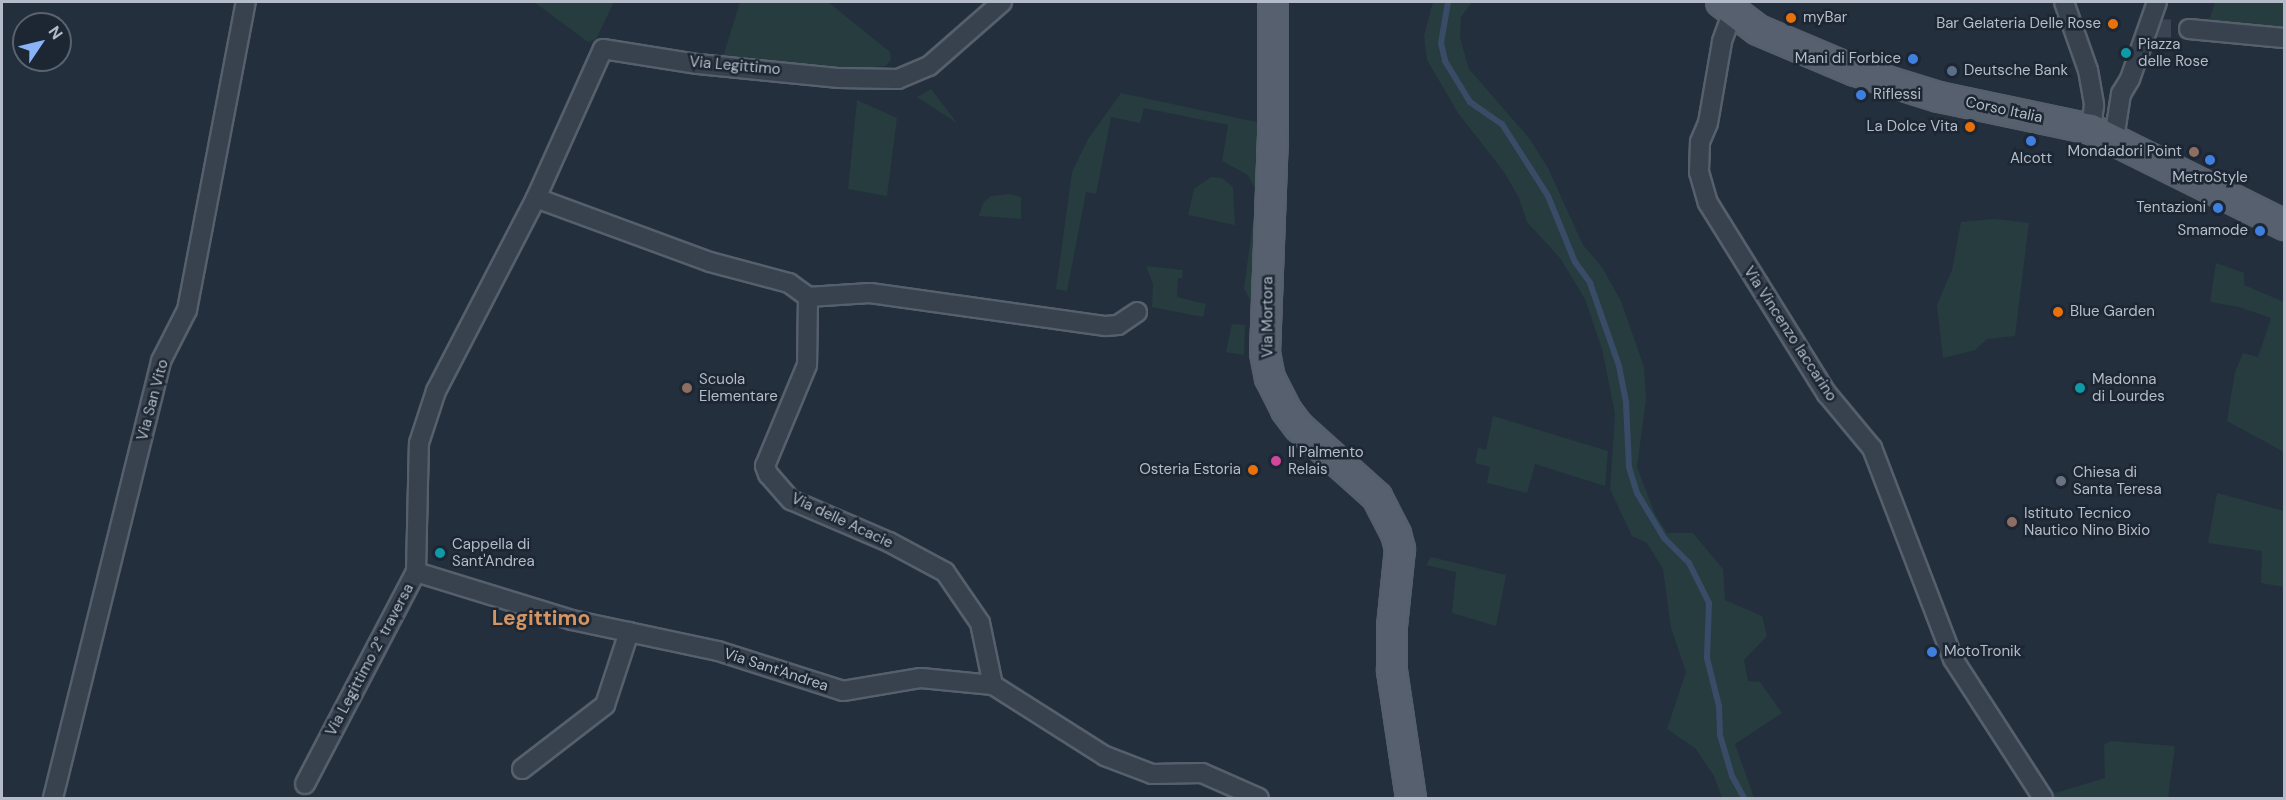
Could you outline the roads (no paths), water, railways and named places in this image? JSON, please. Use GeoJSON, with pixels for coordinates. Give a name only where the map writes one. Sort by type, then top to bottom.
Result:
{"type":"FeatureCollection","features":[{"type":"Feature","properties":{"kind":"main road","name":"Via Mortora"},"geometry":{"type":"LineString","coordinates":[[1273,2],[1273,156],[1265,353],[1270,378],[1286,410],[1299,427],[1377,497],[1396,534],[1400,549],[1392,627],[1392,671],[1412,798]]}},
{"type":"Feature","properties":{"kind":"main road","name":"Corso Italia"},"geometry":{"type":"LineString","coordinates":[[1727,6],[1758,30],[1855,71],[1939,97],[2102,134],[2284,225]]}},
{"type":"Feature","properties":{"kind":"street","name":"Via San Vito"},"geometry":{"type":"LineString","coordinates":[[53,798],[161,361],[186,310],[246,2]]}},
{"type":"Feature","properties":{"kind":"street","name":"Via Legittimo"},"geometry":{"type":"LineString","coordinates":[[536,198],[603,50],[698,64],[839,78],[898,79],[929,66],[1002,2]]}},
{"type":"Feature","properties":{"kind":"street"},"geometry":{"type":"LineString","coordinates":[[2064,2],[2092,87],[2102,134]]}},
{"type":"Feature","properties":{"kind":"street"},"geometry":{"type":"LineString","coordinates":[[2102,134],[2121,94],[2157,2]]}},
{"type":"Feature","properties":{"kind":"street","name":"Via Vincenzo Iaccarino"},"geometry":{"type":"LineString","coordinates":[[1727,6],[1708,123],[1700,142],[1699,172],[1708,203],[1813,373],[1872,448],[1953,659],[2043,798]]}},
{"type":"Feature","properties":{"kind":"street"},"geometry":{"type":"LineString","coordinates":[[2189,29],[2284,38]]}},
{"type":"Feature","properties":{"kind":"street"},"geometry":{"type":"LineString","coordinates":[[2092,87],[2101,94],[2121,94]]}},
{"type":"Feature","properties":{"kind":"street"},"geometry":{"type":"LineString","coordinates":[[536,198],[710,262],[789,283],[808,297],[870,292],[1106,326],[1118,325],[1137,312]]}},
{"type":"Feature","properties":{"kind":"street","name":"Via Legittimo 2° traversa"},"geometry":{"type":"LineString","coordinates":[[305,784],[416,572],[419,444],[448,364],[536,198]]}},
{"type":"Feature","properties":{"kind":"street","name":"Via delle Acacie"},"geometry":{"type":"LineString","coordinates":[[808,297],[807,365],[765,466],[768,474],[791,500],[889,542],[945,572],[980,623],[993,684]]}},
{"type":"Feature","properties":{"kind":"street","name":"Via Sant'Andrea"},"geometry":{"type":"LineString","coordinates":[[416,572],[572,621],[718,651],[843,691],[921,678],[993,684],[1105,756],[1152,774],[1202,773],[1259,798]]}},
{"type":"Feature","properties":{"kind":"street"},"geometry":{"type":"LineString","coordinates":[[522,769],[605,705],[629,632]]}},
{"type":"Feature","properties":{"kind":"waterway"},"geometry":{"type":"LineString","coordinates":[[1448,2],[1441,43],[1445,61],[1470,102],[1502,124],[1548,196],[1575,262],[1590,283],[1619,366],[1626,403],[1629,467],[1637,493],[1664,538],[1689,563],[1709,603],[1707,658],[1719,706],[1720,735],[1732,776],[1744,798]]}},
{"type":"Feature","properties":{"kind":"tunnel"},"geometry":{"type":"LineString","coordinates":[[2153,28],[2189,29]]}},
{"type":"Feature","properties":{"kind":"place","name":"myBar"},"geometry":{"type":"Point","coordinates":[1791,18]}},
{"type":"Feature","properties":{"kind":"place","name":"Bar Gelateria Delle Rose"},"geometry":{"type":"Point","coordinates":[2113,24]}},
{"type":"Feature","properties":{"kind":"place","name":"Piazza delle Rose"},"geometry":{"type":"Point","coordinates":[2126,53]}},
{"type":"Feature","properties":{"kind":"place","name":"Mani di Forbice"},"geometry":{"type":"Point","coordinates":[1913,59]}},
{"type":"Feature","properties":{"kind":"place","name":"Deutsche Bank"},"geometry":{"type":"Point","coordinates":[1952,71]}},
{"type":"Feature","properties":{"kind":"place","name":"Riflessi"},"geometry":{"type":"Point","coordinates":[1861,95]}},
{"type":"Feature","properties":{"kind":"place","name":"La Dolce Vita"},"geometry":{"type":"Point","coordinates":[1970,127]}},
{"type":"Feature","properties":{"kind":"place","name":"Alcott"},"geometry":{"type":"Point","coordinates":[2031,141]}},
{"type":"Feature","properties":{"kind":"place","name":"Mondadori Point"},"geometry":{"type":"Point","coordinates":[2194,152]}},
{"type":"Feature","properties":{"kind":"place","name":"MetroStyle"},"geometry":{"type":"Point","coordinates":[2210,160]}},
{"type":"Feature","properties":{"kind":"place","name":"Tentazioni"},"geometry":{"type":"Point","coordinates":[2218,208]}},
{"type":"Feature","properties":{"kind":"place","name":"Smamode"},"geometry":{"type":"Point","coordinates":[2260,231]}},
{"type":"Feature","properties":{"kind":"place","name":"Blue Garden"},"geometry":{"type":"Point","coordinates":[2058,312]}},
{"type":"Feature","properties":{"kind":"place","name":"Scuola Elementare"},"geometry":{"type":"Point","coordinates":[687,388]}},
{"type":"Feature","properties":{"kind":"place","name":"Madonna di Lourdes"},"geometry":{"type":"Point","coordinates":[2080,388]}},
{"type":"Feature","properties":{"kind":"place","name":"Il Palmento Relais"},"geometry":{"type":"Point","coordinates":[1276,461]}},
{"type":"Feature","properties":{"kind":"place","name":"Osteria Estoria"},"geometry":{"type":"Point","coordinates":[1253,470]}},
{"type":"Feature","properties":{"kind":"place","name":"Chiesa di Santa Teresa"},"geometry":{"type":"Point","coordinates":[2061,481]}},
{"type":"Feature","properties":{"kind":"place","name":"Istituto Tecnico Nautico Nino Bixio"},"geometry":{"type":"Point","coordinates":[2012,522]}},
{"type":"Feature","properties":{"kind":"place","name":"Cappella di Sant'Andrea"},"geometry":{"type":"Point","coordinates":[440,553]}},
{"type":"Feature","properties":{"kind":"place","name":"MotoTronik"},"geometry":{"type":"Point","coordinates":[1932,652]}},
{"type":"Feature","properties":{"kind":"district","name":"Legittimo"},"geometry":{"type":"Point","coordinates":[541,618]}}]}
